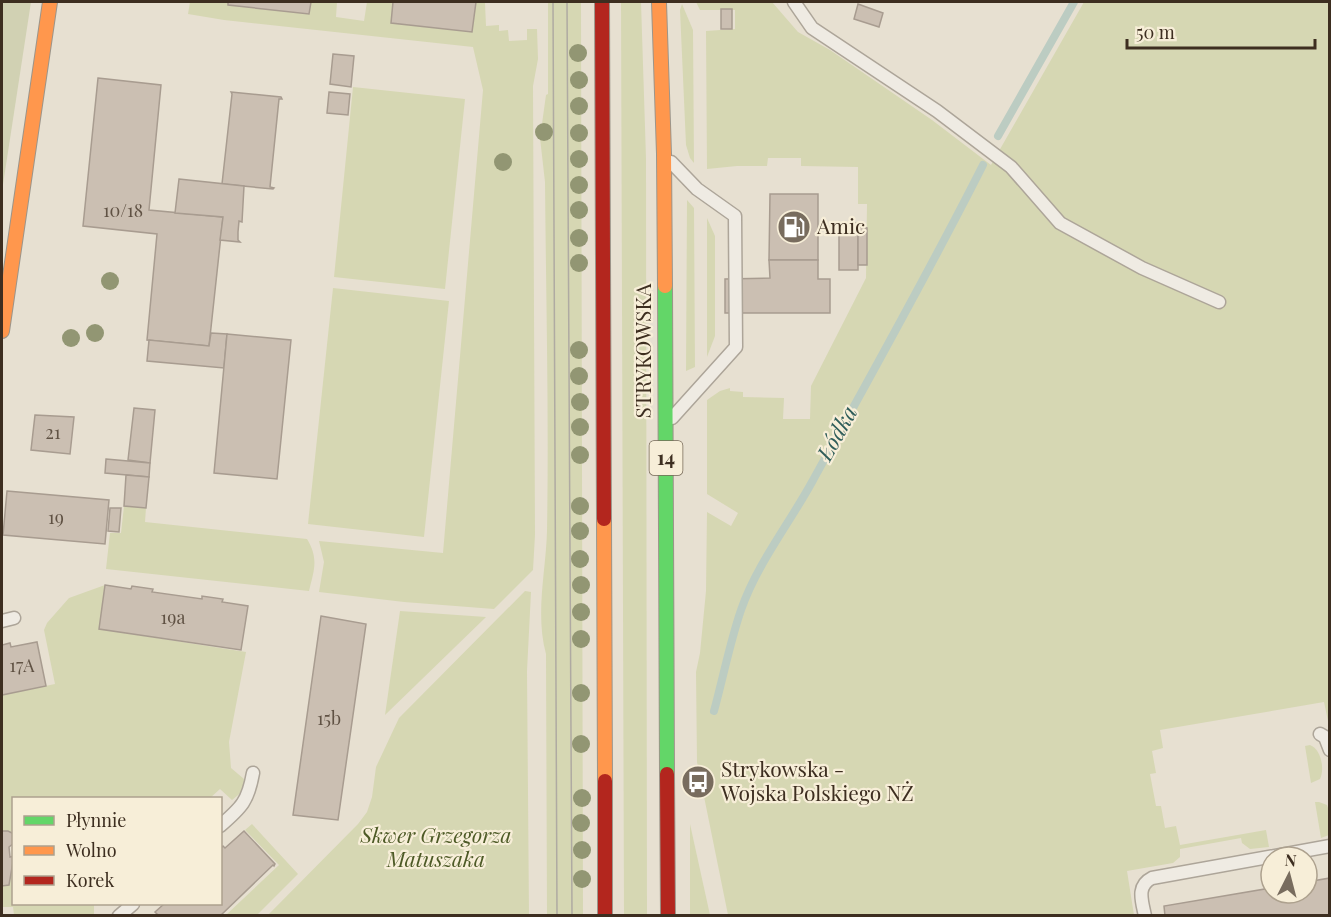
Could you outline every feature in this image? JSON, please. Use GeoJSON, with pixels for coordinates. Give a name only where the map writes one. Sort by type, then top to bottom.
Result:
{"type":"FeatureCollection","features":[{"type":"Feature","properties":{"kind":"main road"},"geometry":{"type":"LineString","coordinates":[[2,332],[50,2]]}},
{"type":"Feature","properties":{"kind":"main road","name":"STRYKOWSKA"},"geometry":{"type":"LineString","coordinates":[[602,2],[605,915]]}},
{"type":"Feature","properties":{"kind":"main road","name":"STRYKOWSKA"},"geometry":{"type":"LineString","coordinates":[[659,2],[664,154],[668,915]]}},
{"type":"Feature","properties":{"kind":"lane"},"geometry":{"type":"LineString","coordinates":[[794,2],[812,28],[937,111],[1011,167],[1060,222],[1142,267],[1219,302]]}},
{"type":"Feature","properties":{"kind":"lane"},"geometry":{"type":"LineString","coordinates":[[664,154],[697,189],[735,216],[736,347],[665,425]]}},
{"type":"Feature","properties":{"kind":"lane"},"geometry":{"type":"LineString","coordinates":[[1320,734],[1325,737],[1329,750]]}},
{"type":"Feature","properties":{"kind":"lane"},"geometry":{"type":"LineString","coordinates":[[222,824],[242,806],[250,790],[253,773]]}},
{"type":"Feature","properties":{"kind":"lane"},"geometry":{"type":"LineString","coordinates":[[1144,915],[1142,888],[1146,881],[1152,878],[1329,846]]}},
{"type":"Feature","properties":{"kind":"lane"},"geometry":{"type":"LineString","coordinates":[[119,915],[131,905]]}},
{"type":"Feature","properties":{"kind":"green space"},"geometry":{"type":"Polygon","coordinates":[[[2,2],[31,2],[2,191],[2,2]]]}},
{"type":"Feature","properties":{"kind":"green space"},"geometry":{"type":"Polygon","coordinates":[[[190,2],[228,2],[228,5],[309,14],[311,2],[337,2],[336,17],[364,21],[367,2],[393,2],[391,23],[472,32],[476,2],[489,2],[485,3],[486,26],[499,25],[499,31],[508,30],[509,41],[527,40],[527,29],[537,29],[538,59],[533,86],[535,535],[533,570],[494,609],[319,592],[324,562],[319,541],[443,553],[483,90],[473,47],[224,20],[188,14],[190,2]]]}},
{"type":"Feature","properties":{"kind":"green space"},"geometry":{"type":"Polygon","coordinates":[[[548,2],[581,2],[583,916],[547,915],[546,654],[541,608],[547,531],[548,444],[545,182],[540,138],[548,94],[548,2]]]}},
{"type":"Feature","properties":{"kind":"green space"},"geometry":{"type":"Polygon","coordinates":[[[621,2],[641,2],[646,158],[647,916],[624,915],[621,2]]]}},
{"type":"Feature","properties":{"kind":"green space"},"geometry":{"type":"Polygon","coordinates":[[[696,2],[772,2],[798,32],[830,50],[932,120],[991,165],[1084,2],[1329,2],[1329,720],[1324,702],[1160,730],[1163,748],[1152,751],[1156,773],[1150,774],[1156,806],[1161,806],[1165,828],[1176,826],[1180,845],[1266,830],[1269,845],[1259,845],[1259,848],[1250,849],[1242,843],[1241,838],[1180,849],[1180,857],[1173,863],[1127,871],[1134,915],[728,915],[697,762],[696,672],[706,591],[707,512],[731,526],[738,513],[707,494],[707,400],[720,391],[730,388],[730,391],[743,392],[743,397],[784,398],[783,419],[810,419],[811,386],[866,278],[867,204],[858,204],[858,167],[801,166],[801,158],[768,158],[767,166],[707,169],[706,31],[735,29],[735,10],[700,10],[696,2]]]}},
{"type":"Feature","properties":{"kind":"green space"},"geometry":{"type":"Polygon","coordinates":[[[682,4],[693,30],[694,163],[686,145],[680,10],[682,4]]]}},
{"type":"Feature","properties":{"kind":"green space"},"geometry":{"type":"Polygon","coordinates":[[[353,87],[465,99],[445,289],[334,277],[353,87]]]}},
{"type":"Feature","properties":{"kind":"green space"},"geometry":{"type":"Polygon","coordinates":[[[687,200],[694,208],[695,367],[686,371],[687,200]]]}},
{"type":"Feature","properties":{"kind":"green space"},"geometry":{"type":"Polygon","coordinates":[[[707,218],[715,236],[715,336],[707,357],[707,218]]]}},
{"type":"Feature","properties":{"kind":"green space"},"geometry":{"type":"Polygon","coordinates":[[[333,288],[449,301],[424,537],[308,524],[333,288]]]}},
{"type":"Feature","properties":{"kind":"green space"},"geometry":{"type":"Polygon","coordinates":[[[124,506],[146,508],[145,522],[307,539],[314,559],[314,571],[309,591],[106,569],[110,533],[121,533],[124,506]]]}},
{"type":"Feature","properties":{"kind":"green space"},"geometry":{"type":"Polygon","coordinates":[[[105,585],[99,629],[246,652],[229,742],[231,768],[244,779],[243,791],[232,800],[220,789],[211,797],[12,797],[12,833],[2,831],[2,695],[55,684],[44,630],[47,623],[69,598],[105,585]]]}},
{"type":"Feature","properties":{"kind":"green space","name":"Skwer Grzegorza Matuszaka"},"geometry":{"type":"Polygon","coordinates":[[[525,591],[531,592],[527,671],[529,915],[268,915],[358,824],[367,812],[372,797],[376,767],[399,718],[525,591]]]}},
{"type":"Feature","properties":{"kind":"green space"},"geometry":{"type":"Polygon","coordinates":[[[400,611],[486,617],[385,715],[400,611]]]}},
{"type":"Feature","properties":{"kind":"green space"},"geometry":{"type":"Polygon","coordinates":[[[1310,745],[1319,755],[1322,770],[1320,779],[1311,783],[1305,746],[1310,745]]]}},
{"type":"Feature","properties":{"kind":"green space"},"geometry":{"type":"Polygon","coordinates":[[[1315,802],[1327,805],[1329,811],[1329,835],[1321,838],[1315,802]]]}},
{"type":"Feature","properties":{"kind":"green space"},"geometry":{"type":"Polygon","coordinates":[[[252,824],[298,874],[257,915],[226,915],[279,865],[245,830],[252,824]]]}},
{"type":"Feature","properties":{"kind":"green space"},"geometry":{"type":"Polygon","coordinates":[[[690,824],[710,915],[690,915],[690,824]]]}},
{"type":"Feature","properties":{"kind":"green space"},"geometry":{"type":"Polygon","coordinates":[[[12,866],[12,905],[94,905],[94,915],[14,915],[13,907],[2,907],[2,886],[9,885],[12,866]]]}},
{"type":"Feature","properties":{"kind":"building"},"geometry":{"type":"Polygon","coordinates":[[[228,2],[311,2],[309,14],[228,5],[228,2]]]}},
{"type":"Feature","properties":{"kind":"building"},"geometry":{"type":"Polygon","coordinates":[[[393,2],[476,2],[472,32],[391,23],[393,2]]]}},
{"type":"Feature","properties":{"kind":"building"},"geometry":{"type":"Polygon","coordinates":[[[858,4],[883,13],[879,27],[854,19],[858,4]]]}},
{"type":"Feature","properties":{"kind":"building"},"geometry":{"type":"Polygon","coordinates":[[[721,9],[732,9],[732,29],[721,29],[721,9]]]}},
{"type":"Feature","properties":{"kind":"building"},"geometry":{"type":"Polygon","coordinates":[[[333,54],[354,56],[351,87],[330,84],[333,54]]]}},
{"type":"Feature","properties":{"kind":"building"},"geometry":{"type":"Polygon","coordinates":[[[98,78],[161,85],[149,210],[223,217],[209,346],[147,340],[157,234],[83,226],[98,78]]]}},
{"type":"Feature","properties":{"kind":"building"},"geometry":{"type":"Polygon","coordinates":[[[231,92],[281,97],[282,99],[279,99],[270,187],[273,189],[222,184],[231,92]]]}},
{"type":"Feature","properties":{"kind":"building"},"geometry":{"type":"Polygon","coordinates":[[[329,92],[350,94],[348,115],[327,113],[329,92]]]}},
{"type":"Feature","properties":{"kind":"building"},"geometry":{"type":"Polygon","coordinates":[[[179,179],[244,186],[242,222],[239,221],[238,232],[240,242],[220,240],[223,217],[175,213],[179,179]]]}},
{"type":"Feature","properties":{"kind":"building","name":"Amic"},"geometry":{"type":"Polygon","coordinates":[[[770,194],[818,194],[818,260],[769,260],[770,194]]]}},
{"type":"Feature","properties":{"kind":"building"},"geometry":{"type":"Polygon","coordinates":[[[839,223],[858,223],[858,270],[839,270],[839,223]]]}},
{"type":"Feature","properties":{"kind":"building"},"geometry":{"type":"Polygon","coordinates":[[[858,227],[867,228],[867,265],[858,265],[858,227]]]}},
{"type":"Feature","properties":{"kind":"building"},"geometry":{"type":"Polygon","coordinates":[[[769,260],[818,260],[818,279],[830,279],[830,313],[725,313],[725,279],[770,278],[769,260]]]}},
{"type":"Feature","properties":{"kind":"building"},"geometry":{"type":"Polygon","coordinates":[[[211,333],[227,334],[224,368],[147,361],[149,340],[209,346],[211,333]]]}},
{"type":"Feature","properties":{"kind":"building"},"geometry":{"type":"Polygon","coordinates":[[[227,334],[291,340],[277,479],[214,473],[227,334]]]}},
{"type":"Feature","properties":{"kind":"building"},"geometry":{"type":"Polygon","coordinates":[[[134,408],[155,410],[150,463],[128,460],[134,408]]]}},
{"type":"Feature","properties":{"kind":"building"},"geometry":{"type":"Polygon","coordinates":[[[35,415],[74,417],[70,454],[31,450],[35,415]]]}},
{"type":"Feature","properties":{"kind":"building"},"geometry":{"type":"Polygon","coordinates":[[[106,459],[150,463],[149,477],[105,473],[106,459]]]}},
{"type":"Feature","properties":{"kind":"building"},"geometry":{"type":"Polygon","coordinates":[[[126,475],[149,477],[146,508],[124,506],[126,475]]]}},
{"type":"Feature","properties":{"kind":"building"},"geometry":{"type":"Polygon","coordinates":[[[7,491],[109,500],[105,544],[3,535],[7,491]]]}},
{"type":"Feature","properties":{"kind":"building"},"geometry":{"type":"Polygon","coordinates":[[[110,508],[121,508],[119,532],[108,531],[110,508]]]}},
{"type":"Feature","properties":{"kind":"building"},"geometry":{"type":"Polygon","coordinates":[[[105,585],[131,589],[132,586],[153,589],[152,592],[202,599],[202,596],[223,599],[222,602],[248,606],[241,650],[99,629],[105,585]]]}},
{"type":"Feature","properties":{"kind":"building"},"geometry":{"type":"Polygon","coordinates":[[[321,616],[366,624],[338,820],[293,815],[321,616]]]}},
{"type":"Feature","properties":{"kind":"building"},"geometry":{"type":"Polygon","coordinates":[[[37,642],[46,686],[2,695],[2,645],[10,643],[11,647],[37,642]]]}},
{"type":"Feature","properties":{"kind":"building"},"geometry":{"type":"Polygon","coordinates":[[[2,831],[8,831],[12,833],[12,845],[9,847],[12,868],[9,885],[2,886],[2,831]]]}},
{"type":"Feature","properties":{"kind":"building"},"geometry":{"type":"Polygon","coordinates":[[[244,831],[275,864],[220,916],[155,916],[157,914],[155,912],[163,905],[222,905],[222,847],[225,848],[244,831]]]}},
{"type":"Feature","properties":{"kind":"building"},"geometry":{"type":"Polygon","coordinates":[[[1330,878],[1330,916],[1165,916],[1164,906],[1259,890],[1259,905],[1319,905],[1319,880],[1330,878]]]}},
{"type":"Feature","properties":{"kind":"waterway","name":"Łódka"},"geometry":{"type":"LineString","coordinates":[[998,136],[1074,2]]}},
{"type":"Feature","properties":{"kind":"waterway","name":"Łódka"},"geometry":{"type":"LineString","coordinates":[[714,711],[737,622],[756,576],[856,403],[983,165]]}},
{"type":"Feature","properties":{"kind":"tram line"},"geometry":{"type":"LineString","coordinates":[[553,2],[557,916]]}},
{"type":"Feature","properties":{"kind":"tram line"},"geometry":{"type":"LineString","coordinates":[[567,2],[572,916]]}},
{"type":"Feature","properties":{"kind":"traffic: fast"},"geometry":{"type":"LineString","coordinates":[[665,286],[667,774]]}},
{"type":"Feature","properties":{"kind":"traffic: slow"},"geometry":{"type":"LineString","coordinates":[[2,331],[50,2]]}},
{"type":"Feature","properties":{"kind":"traffic: slow"},"geometry":{"type":"LineString","coordinates":[[659,2],[665,286]]}},
{"type":"Feature","properties":{"kind":"traffic: slow"},"geometry":{"type":"LineString","coordinates":[[604,519],[605,781]]}},
{"type":"Feature","properties":{"kind":"traffic: jam"},"geometry":{"type":"LineString","coordinates":[[602,2],[604,519]]}},
{"type":"Feature","properties":{"kind":"traffic: jam"},"geometry":{"type":"LineString","coordinates":[[667,774],[668,916]]}},
{"type":"Feature","properties":{"kind":"traffic: jam"},"geometry":{"type":"LineString","coordinates":[[605,781],[605,916]]}},
{"type":"Feature","properties":{"kind":"place","name":"Amic"},"geometry":{"type":"Point","coordinates":[794,227]}},
{"type":"Feature","properties":{"kind":"place","name":"Strykowska - Wojska Polskiego NŻ"},"geometry":{"type":"Point","coordinates":[698,782]}}]}
